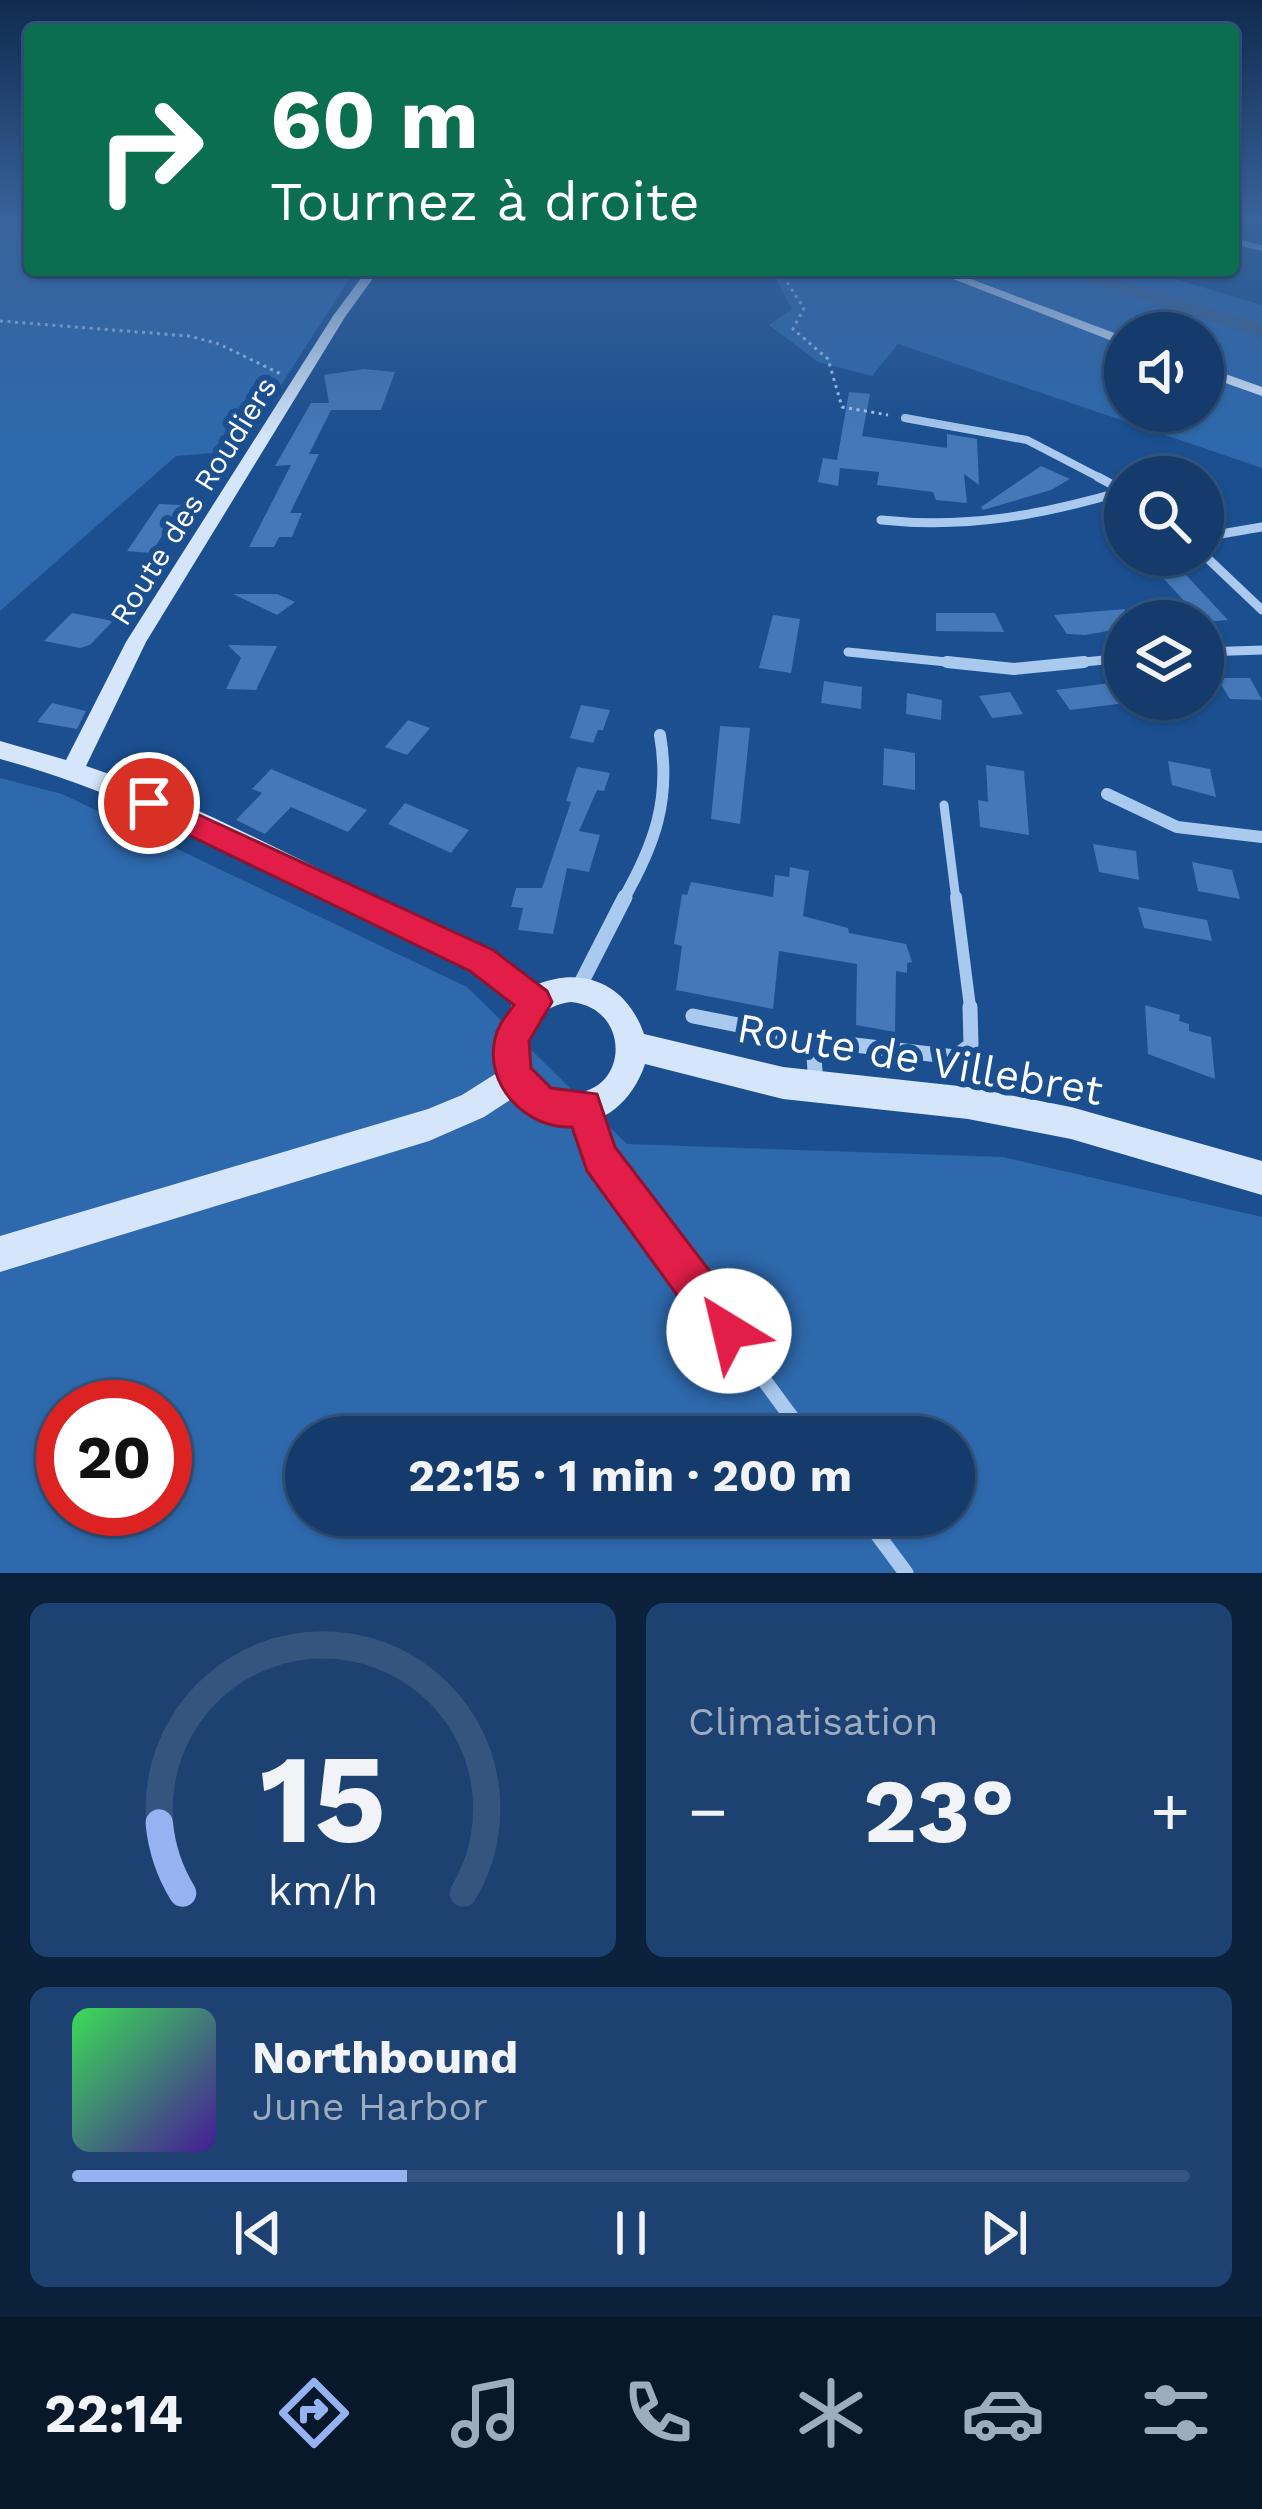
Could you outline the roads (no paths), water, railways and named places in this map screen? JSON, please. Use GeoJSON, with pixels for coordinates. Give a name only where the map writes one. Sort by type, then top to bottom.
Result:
{"type":"FeatureCollection","features":[{"type":"Feature","properties":{"kind":"street","name":"Route des Roudiers"},"geometry":{"type":"LineString","coordinates":[[73,769],[136,642],[358,292]]}},
{"type":"Feature","properties":{"kind":"street"},"geometry":{"type":"LineString","coordinates":[[995,292],[1104,334]]}},
{"type":"Feature","properties":{"kind":"street"},"geometry":{"type":"LineString","coordinates":[[1224,378],[1262,392]]}},
{"type":"Feature","properties":{"kind":"street"},"geometry":{"type":"LineString","coordinates":[[905,418],[1028,440],[1104,481]]}},
{"type":"Feature","properties":{"kind":"street"},"geometry":{"type":"LineString","coordinates":[[881,520],[940,528],[993,526],[1104,497]]}},
{"type":"Feature","properties":{"kind":"street"},"geometry":{"type":"LineString","coordinates":[[1224,533],[1262,527]]}},
{"type":"Feature","properties":{"kind":"street"},"geometry":{"type":"LineString","coordinates":[[1224,574],[1262,610]]}},
{"type":"Feature","properties":{"kind":"street"},"geometry":{"type":"LineString","coordinates":[[1224,651],[1262,650]]}},
{"type":"Feature","properties":{"kind":"street"},"geometry":{"type":"LineString","coordinates":[[848,652],[1013,669],[1104,660]]}},
{"type":"Feature","properties":{"kind":"street"},"geometry":{"type":"LineString","coordinates":[[577,990],[590,952],[637,882],[656,839],[669,781],[660,735]]}},
{"type":"Feature","properties":{"kind":"street"},"geometry":{"type":"LineString","coordinates":[[0,750],[73,769],[482,960],[535,1002]]}},
{"type":"Feature","properties":{"kind":"street"},"geometry":{"type":"LineString","coordinates":[[1106,794],[1177,827],[1262,837]]}},
{"type":"Feature","properties":{"kind":"street"},"geometry":{"type":"LineString","coordinates":[[577,990],[595,993],[617,1008],[631,1032],[632,1046],[629,1066],[604,1098],[564,1109],[544,1105],[527,1094],[510,1058],[512,1037],[535,1002],[577,990]]}},
{"type":"Feature","properties":{"kind":"street"},"geometry":{"type":"LineString","coordinates":[[693,1016],[813,1040],[955,1057],[971,1045],[970,1007]]}},
{"type":"Feature","properties":{"kind":"street"},"geometry":{"type":"LineString","coordinates":[[813,1040],[816,1088]]}},
{"type":"Feature","properties":{"kind":"street","name":"Route de Villebret"},"geometry":{"type":"LineString","coordinates":[[632,1046],[816,1088],[968,1103],[1050,1119],[1180,1151],[1262,1178]]}},
{"type":"Feature","properties":{"kind":"street"},"geometry":{"type":"LineString","coordinates":[[0,1253],[429,1125],[473,1106],[516,1078]]}},
{"type":"Feature","properties":{"kind":"lane"},"geometry":{"type":"LineString","coordinates":[[944,805],[970,1007]]}},
{"type":"Feature","properties":{"kind":"lane"},"geometry":{"type":"LineString","coordinates":[[584,1107],[600,1158],[790,1416]]}},
{"type":"Feature","properties":{"kind":"lane"},"geometry":{"type":"LineString","coordinates":[[879,1536],[906,1573]]}},
{"type":"Feature","properties":{"kind":"waterway"},"geometry":{"type":"LineString","coordinates":[[1135,292],[1262,331]]}}]}
